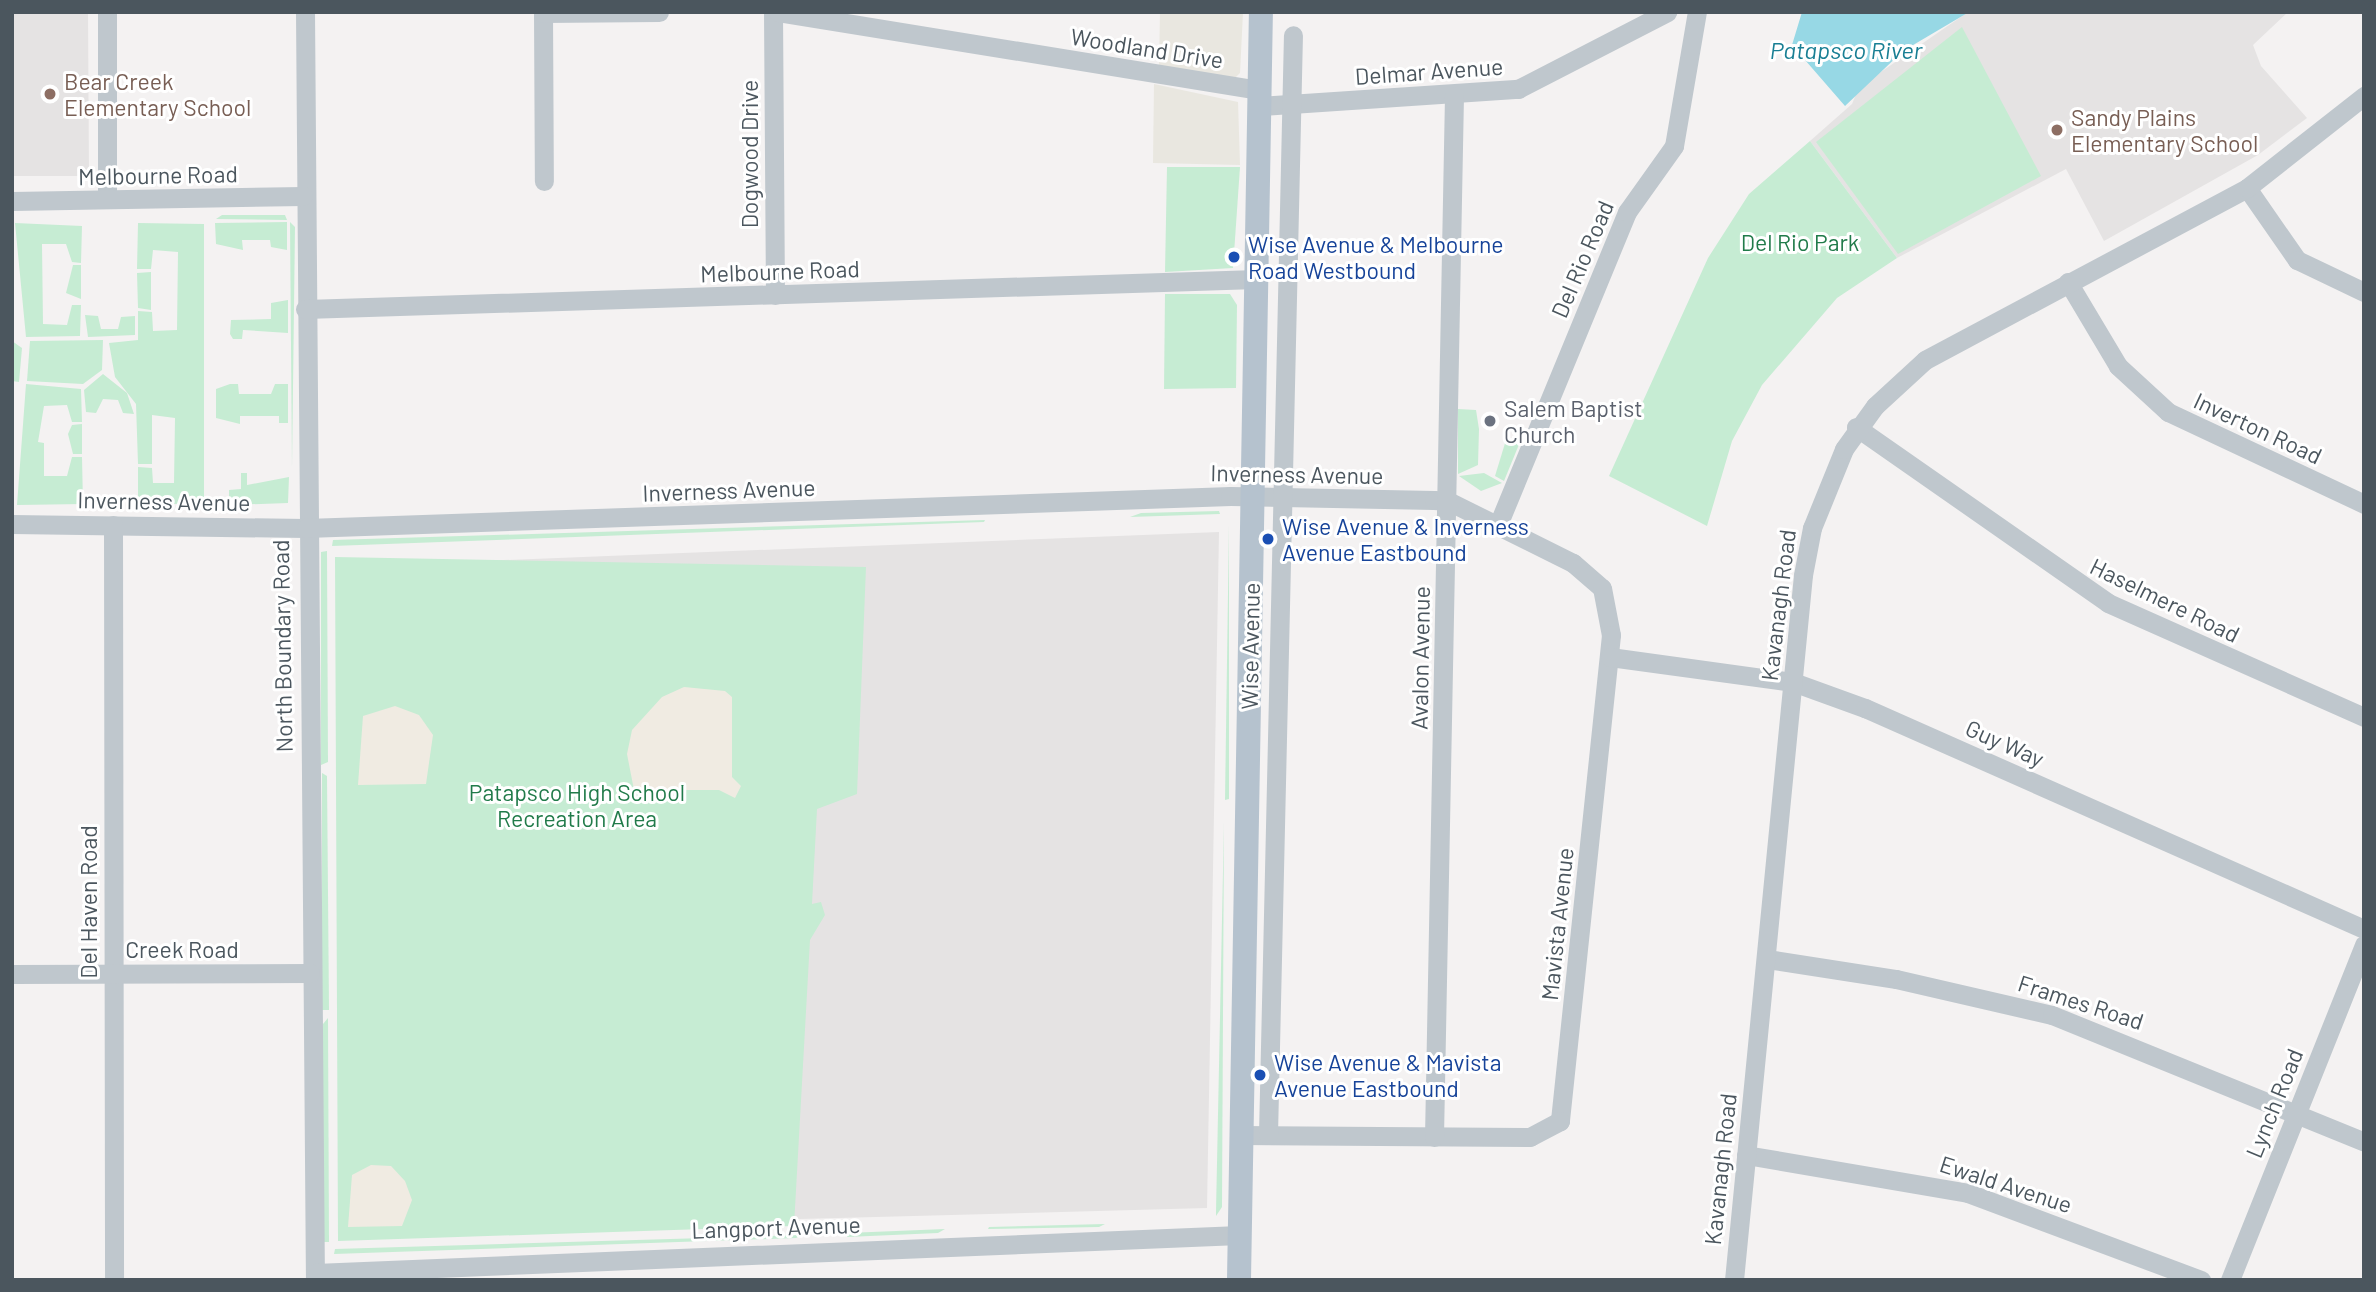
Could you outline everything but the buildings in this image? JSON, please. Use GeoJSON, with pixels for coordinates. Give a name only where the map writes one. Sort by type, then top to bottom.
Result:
{"type":"FeatureCollection","features":[{"type":"Feature","properties":{"kind":"main road","name":"Wise Avenue"},"geometry":{"type":"LineString","coordinates":[[1239,1280],[1261,12]]}},
{"type":"Feature","properties":{"kind":"street"},"geometry":{"type":"LineString","coordinates":[[107,12],[107,200]]}},
{"type":"Feature","properties":{"kind":"street","name":"North Boundary Road"},"geometry":{"type":"LineString","coordinates":[[304,12],[303,196],[315,1276]]}},
{"type":"Feature","properties":{"kind":"street"},"geometry":{"type":"LineString","coordinates":[[544,181],[543,13],[659,12]]}},
{"type":"Feature","properties":{"kind":"street","name":"Woodland Drive"},"geometry":{"type":"LineString","coordinates":[[776,12],[1260,98]]}},
{"type":"Feature","properties":{"kind":"street","name":"Dogwood Drive"},"geometry":{"type":"LineString","coordinates":[[775,295],[776,12]]}},
{"type":"Feature","properties":{"kind":"street","name":"Delmar Avenue"},"geometry":{"type":"LineString","coordinates":[[1260,98],[1291,105],[1454,96],[1543,80],[1667,12]]}},
{"type":"Feature","properties":{"kind":"street","name":"Del Rio Road"},"geometry":{"type":"LineString","coordinates":[[1498,525],[1628,212],[1674,146],[1697,12]]}},
{"type":"Feature","properties":{"kind":"street","name":"Wise Avenue"},"geometry":{"type":"LineString","coordinates":[[1268,1135],[1293,35]]}},
{"type":"Feature","properties":{"kind":"street","name":"Avalon Avenue"},"geometry":{"type":"LineString","coordinates":[[1434,1137],[1454,96]]}},
{"type":"Feature","properties":{"kind":"street","name":"Kavanagh Road"},"geometry":{"type":"LineString","coordinates":[[1734,1280],[1793,682],[1811,528],[1856,428],[1925,360],[2247,188],[2364,96]]}},
{"type":"Feature","properties":{"kind":"street"},"geometry":{"type":"LineString","coordinates":[[2247,188],[2297,260],[2364,292]]}},
{"type":"Feature","properties":{"kind":"street","name":"Melbourne Road"},"geometry":{"type":"LineString","coordinates":[[12,201],[303,196]]}},
{"type":"Feature","properties":{"kind":"street","name":"Melbourne Road"},"geometry":{"type":"LineString","coordinates":[[305,309],[1256,279]]}},
{"type":"Feature","properties":{"kind":"street","name":"Inverton Road"},"geometry":{"type":"LineString","coordinates":[[2068,282],[2118,366],[2168,412],[2364,504]]}},
{"type":"Feature","properties":{"kind":"street","name":"Haselmere Road"},"geometry":{"type":"LineString","coordinates":[[1856,428],[2108,603],[2364,717]]}},
{"type":"Feature","properties":{"kind":"street","name":"Inverness Avenue"},"geometry":{"type":"LineString","coordinates":[[12,524],[306,528],[1253,496],[1448,501]]}},
{"type":"Feature","properties":{"kind":"street","name":"Mavista Avenue"},"geometry":{"type":"LineString","coordinates":[[1241,1135],[1530,1138],[1560,1121],[1609,657],[1610,610],[1597,580],[1498,525],[1448,501]]}},
{"type":"Feature","properties":{"kind":"street","name":"Del Haven Road"},"geometry":{"type":"LineString","coordinates":[[113,524],[114,1280]]}},
{"type":"Feature","properties":{"kind":"street","name":"Guy Way"},"geometry":{"type":"LineString","coordinates":[[1609,657],[1793,682],[1891,718],[2364,929]]}},
{"type":"Feature","properties":{"kind":"street","name":"Lynch Road"},"geometry":{"type":"LineString","coordinates":[[2230,1280],[2364,945]]}},
{"type":"Feature","properties":{"kind":"street","name":"Frames Road"},"geometry":{"type":"LineString","coordinates":[[1767,960],[1896,979],[2052,1014],[2297,1112],[2364,1142]]}},
{"type":"Feature","properties":{"kind":"street","name":"Creek Road"},"geometry":{"type":"LineString","coordinates":[[12,974],[310,973]]}},
{"type":"Feature","properties":{"kind":"street","name":"Ewald Avenue"},"geometry":{"type":"LineString","coordinates":[[1746,1155],[1968,1193],[2201,1280]]}},
{"type":"Feature","properties":{"kind":"street","name":"Langport Avenue"},"geometry":{"type":"LineString","coordinates":[[315,1276],[1240,1235]]}},
{"type":"Feature","properties":{"kind":"shaded area","name":"Bear Creek Elementary School"},"geometry":{"type":"Polygon","coordinates":[[[12,12],[88,12],[89,176],[12,176],[12,12]]]}},
{"type":"Feature","properties":{"kind":"shaded area"},"geometry":{"type":"Polygon","coordinates":[[[1160,12],[1243,12],[1240,73],[1234,79],[1159,68],[1160,12]]]}},
{"type":"Feature","properties":{"kind":"shaded area","name":"Sandy Plains Elementary School"},"geometry":{"type":"Polygon","coordinates":[[[1968,12],[2288,12],[2253,45],[2261,66],[2307,118],[2258,155],[2104,241],[2066,169],[1897,258],[1810,141],[1852,104],[1859,87],[1968,12]]]}},
{"type":"Feature","properties":{"kind":"shaded area"},"geometry":{"type":"Polygon","coordinates":[[[1154,84],[1238,102],[1240,165],[1153,163],[1154,84]]]}},
{"type":"Feature","properties":{"kind":"shaded area"},"geometry":{"type":"Polygon","coordinates":[[[1219,532],[1207,1208],[360,1231],[353,566],[1219,532]]]}},
{"type":"Feature","properties":{"kind":"green space"},"geometry":{"type":"Polygon","coordinates":[[[1962,27],[2041,176],[1898,254],[1816,142],[1962,27]]]}},
{"type":"Feature","properties":{"kind":"green space","name":"Del Rio Park"},"geometry":{"type":"Polygon","coordinates":[[[1810,141],[1897,258],[1837,298],[1762,385],[1732,441],[1707,526],[1609,476],[1708,258],[1749,194],[1810,141]]]}},
{"type":"Feature","properties":{"kind":"green space"},"geometry":{"type":"Polygon","coordinates":[[[1167,167],[1240,167],[1233,268],[1165,272],[1167,167]]]}},
{"type":"Feature","properties":{"kind":"green space"},"geometry":{"type":"Polygon","coordinates":[[[222,215],[285,215],[287,220],[216,219],[222,215]]]}},
{"type":"Feature","properties":{"kind":"green space"},"geometry":{"type":"Polygon","coordinates":[[[287,222],[287,250],[271,247],[270,240],[242,240],[243,250],[216,244],[215,223],[287,222]]]}},
{"type":"Feature","properties":{"kind":"green space"},"geometry":{"type":"Polygon","coordinates":[[[290,222],[295,227],[292,468],[290,222]]]}},
{"type":"Feature","properties":{"kind":"green space"},"geometry":{"type":"Polygon","coordinates":[[[15,223],[82,226],[81,263],[72,262],[66,244],[42,244],[43,324],[67,325],[72,305],[81,305],[80,336],[26,337],[15,223]]]}},
{"type":"Feature","properties":{"kind":"green space"},"geometry":{"type":"Polygon","coordinates":[[[138,223],[204,224],[204,503],[138,505],[138,467],[152,468],[153,483],[174,483],[175,418],[152,415],[152,464],[138,464],[136,404],[115,377],[109,343],[138,340],[138,311],[152,312],[153,331],[177,330],[178,252],[153,250],[151,269],[137,269],[138,223]]]}},
{"type":"Feature","properties":{"kind":"green space"},"geometry":{"type":"Polygon","coordinates":[[[73,265],[81,265],[81,299],[66,293],[73,265]]]}},
{"type":"Feature","properties":{"kind":"green space"},"geometry":{"type":"Polygon","coordinates":[[[151,272],[151,310],[138,308],[137,273],[151,272]]]}},
{"type":"Feature","properties":{"kind":"green space"},"geometry":{"type":"Polygon","coordinates":[[[1165,294],[1230,294],[1237,305],[1236,388],[1164,389],[1165,294]]]}},
{"type":"Feature","properties":{"kind":"green space"},"geometry":{"type":"Polygon","coordinates":[[[288,300],[288,333],[243,330],[242,339],[233,339],[230,334],[231,320],[271,319],[271,303],[288,300]]]}},
{"type":"Feature","properties":{"kind":"green space"},"geometry":{"type":"Polygon","coordinates":[[[85,315],[98,316],[101,329],[118,329],[121,317],[135,316],[135,335],[88,337],[85,315]]]}},
{"type":"Feature","properties":{"kind":"green space"},"geometry":{"type":"Polygon","coordinates":[[[103,340],[102,370],[83,384],[27,381],[30,341],[103,340]]]}},
{"type":"Feature","properties":{"kind":"green space"},"geometry":{"type":"Polygon","coordinates":[[[12,341],[22,348],[19,382],[12,381],[12,341]]]}},
{"type":"Feature","properties":{"kind":"green space"},"geometry":{"type":"Polygon","coordinates":[[[103,374],[127,393],[134,414],[123,413],[118,400],[103,399],[96,413],[86,412],[84,390],[103,374]]]}},
{"type":"Feature","properties":{"kind":"green space"},"geometry":{"type":"Polygon","coordinates":[[[26,384],[81,389],[82,422],[72,422],[67,405],[44,406],[38,442],[44,443],[44,476],[67,476],[72,457],[82,457],[83,504],[17,505],[26,384]]]}},
{"type":"Feature","properties":{"kind":"green space"},"geometry":{"type":"Polygon","coordinates":[[[238,384],[239,394],[271,394],[275,384],[288,384],[288,423],[279,423],[279,416],[240,416],[240,424],[216,418],[216,389],[238,384]]]}},
{"type":"Feature","properties":{"kind":"green space"},"geometry":{"type":"Polygon","coordinates":[[[1458,409],[1476,410],[1479,429],[1478,465],[1458,474],[1458,409]]]}},
{"type":"Feature","properties":{"kind":"green space"},"geometry":{"type":"Polygon","coordinates":[[[82,424],[82,454],[73,454],[68,434],[72,425],[82,424]]]}},
{"type":"Feature","properties":{"kind":"green space"},"geometry":{"type":"Polygon","coordinates":[[[1506,440],[1520,442],[1504,481],[1495,476],[1506,440]]]}},
{"type":"Feature","properties":{"kind":"green space"},"geometry":{"type":"Polygon","coordinates":[[[241,473],[247,473],[247,485],[289,477],[288,503],[229,505],[229,490],[241,489],[241,473]]]}},
{"type":"Feature","properties":{"kind":"green space"},"geometry":{"type":"Polygon","coordinates":[[[1484,473],[1502,483],[1481,491],[1459,476],[1484,473]]]}},
{"type":"Feature","properties":{"kind":"green space"},"geometry":{"type":"Polygon","coordinates":[[[1219,511],[1220,514],[1130,517],[1141,513],[1219,511]]]}},
{"type":"Feature","properties":{"kind":"green space"},"geometry":{"type":"Polygon","coordinates":[[[985,520],[984,522],[332,546],[333,540],[985,520]]]}},
{"type":"Feature","properties":{"kind":"green space"},"geometry":{"type":"Polygon","coordinates":[[[1229,524],[1229,799],[1225,800],[1229,524]]]}},
{"type":"Feature","properties":{"kind":"green space"},"geometry":{"type":"Polygon","coordinates":[[[327,551],[328,762],[321,765],[321,552],[327,551]]]}},
{"type":"Feature","properties":{"kind":"green space","name":"Patapsco High School Recreation Area"},"geometry":{"type":"Polygon","coordinates":[[[335,557],[866,567],[857,794],[817,809],[812,904],[821,902],[825,915],[810,940],[794,1226],[338,1241],[335,557]]]}},
{"type":"Feature","properties":{"kind":"green space"},"geometry":{"type":"Polygon","coordinates":[[[322,773],[327,776],[329,1010],[322,1010],[322,773]]]}},
{"type":"Feature","properties":{"kind":"green space"},"geometry":{"type":"Polygon","coordinates":[[[1224,822],[1222,1207],[1216,1216],[1216,1212],[1224,822]]]}},
{"type":"Feature","properties":{"kind":"green space"},"geometry":{"type":"Polygon","coordinates":[[[328,1018],[329,1242],[323,1242],[323,1024],[328,1018]]]}},
{"type":"Feature","properties":{"kind":"green space"},"geometry":{"type":"Polygon","coordinates":[[[1105,1224],[1099,1227],[988,1229],[989,1227],[1105,1224]]]}},
{"type":"Feature","properties":{"kind":"green space"},"geometry":{"type":"Polygon","coordinates":[[[945,1229],[938,1233],[847,1237],[847,1233],[945,1229]]]}},
{"type":"Feature","properties":{"kind":"green space"},"geometry":{"type":"Polygon","coordinates":[[[802,1235],[796,1238],[334,1254],[335,1249],[802,1235]]]}},
{"type":"Feature","properties":{"kind":"sand"},"geometry":{"type":"Polygon","coordinates":[[[684,687],[725,691],[732,697],[732,777],[741,786],[735,798],[719,790],[634,790],[627,754],[632,730],[662,697],[684,687]]]}},
{"type":"Feature","properties":{"kind":"sand"},"geometry":{"type":"Polygon","coordinates":[[[395,706],[419,715],[433,735],[426,784],[358,785],[363,716],[395,706]]]}},
{"type":"Feature","properties":{"kind":"sand"},"geometry":{"type":"Polygon","coordinates":[[[371,1165],[391,1166],[405,1181],[412,1200],[402,1226],[348,1227],[352,1175],[371,1165]]]}},
{"type":"Feature","properties":{"kind":"water","name":"Patapsco River"},"geometry":{"type":"Polygon","coordinates":[[[1802,12],[1969,12],[1903,51],[1845,106],[1792,45],[1802,12]]]}},
{"type":"Feature","properties":{"kind":"place","name":"Bear Creek Elementary School"},"geometry":{"type":"Point","coordinates":[50,94]}},
{"type":"Feature","properties":{"kind":"place","name":"Sandy Plains Elementary School"},"geometry":{"type":"Point","coordinates":[2057,130]}},
{"type":"Feature","properties":{"kind":"place","name":"Wise Avenue & Melbourne Road Westbound"},"geometry":{"type":"Point","coordinates":[1234,257]}},
{"type":"Feature","properties":{"kind":"place","name":"Salem Baptist Church"},"geometry":{"type":"Point","coordinates":[1490,421]}},
{"type":"Feature","properties":{"kind":"place","name":"Wise Avenue & Inverness Avenue Eastbound"},"geometry":{"type":"Point","coordinates":[1268,539]}},
{"type":"Feature","properties":{"kind":"place","name":"Wise Avenue & Mavista Avenue Eastbound"},"geometry":{"type":"Point","coordinates":[1260,1075]}}]}
